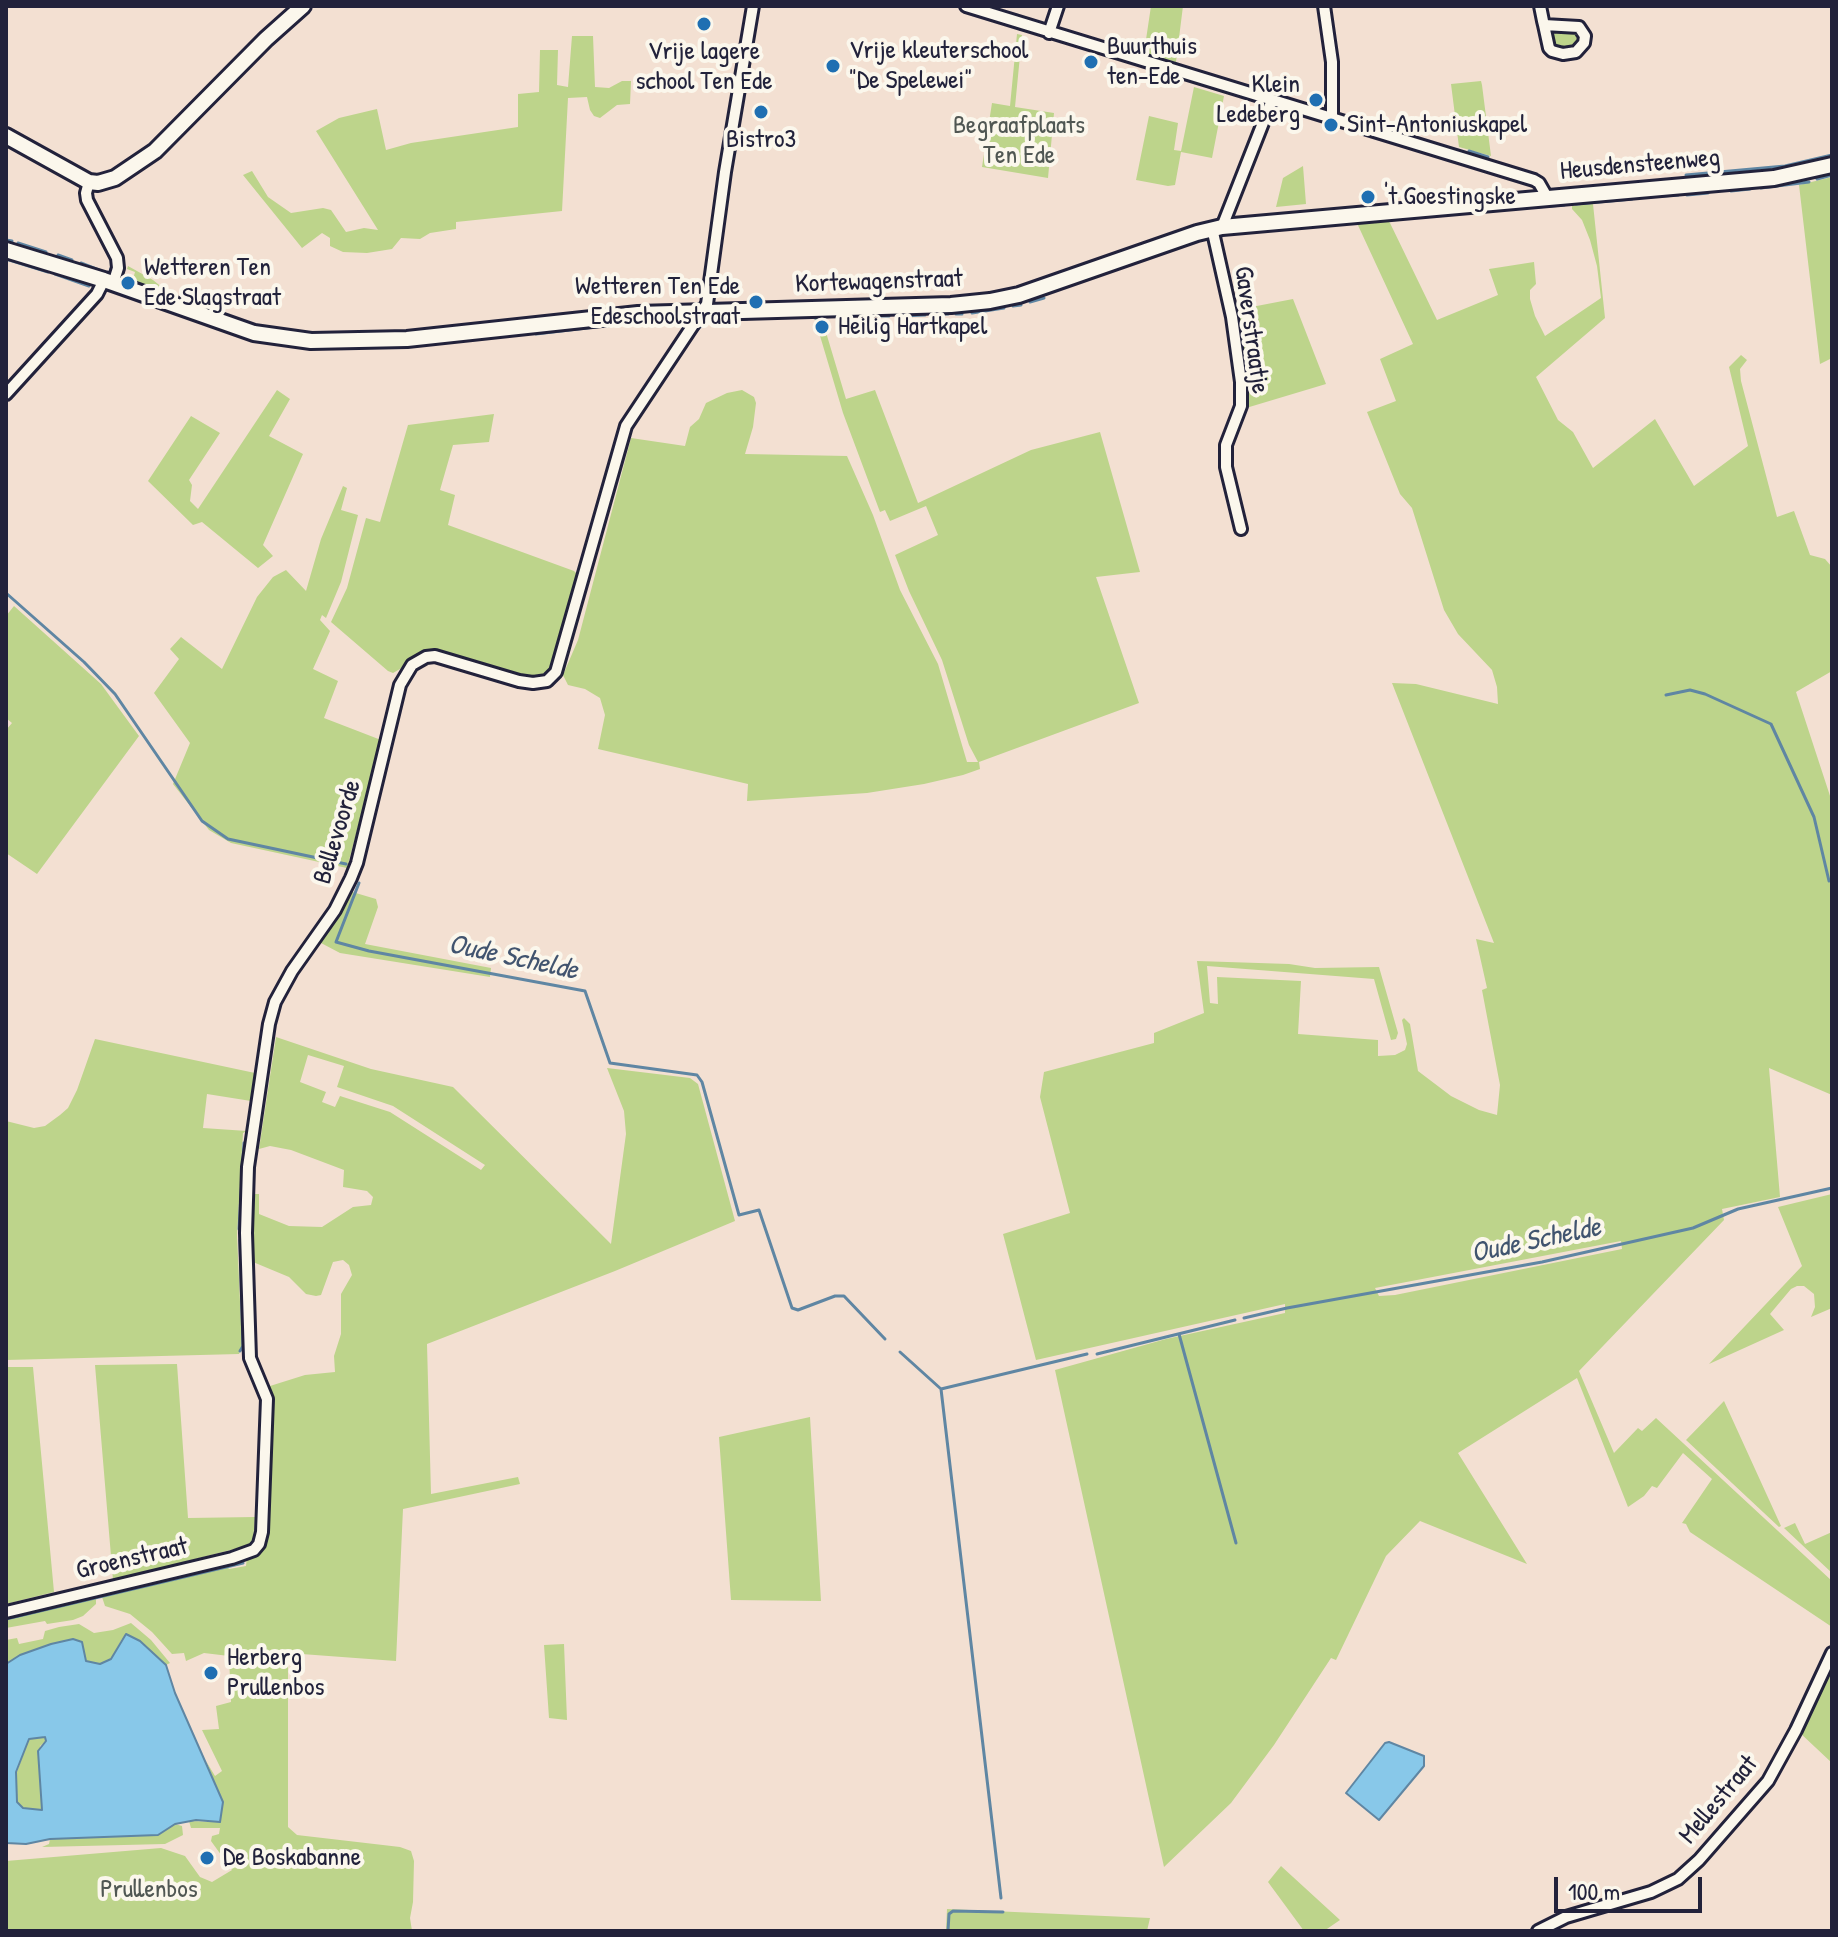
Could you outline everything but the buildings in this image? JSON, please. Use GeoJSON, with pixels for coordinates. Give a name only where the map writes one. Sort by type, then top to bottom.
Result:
{"type":"FeatureCollection","features":[{"type":"Feature","properties":{"kind":"street"},"geometry":{"type":"LineString","coordinates":[[6,136],[89,182],[115,178],[155,151],[303,6]]}},
{"type":"Feature","properties":{"kind":"street","name":"Bellevoorde"},"geometry":{"type":"LineString","coordinates":[[261,1538],[267,1399],[250,1358],[246,1233],[248,1167],[255,1110],[275,1002],[292,971],[335,910],[351,878],[400,685],[412,665],[435,656],[533,683],[547,681],[556,672],[626,426],[707,304],[723,184],[753,6]]}},
{"type":"Feature","properties":{"kind":"street","name":"Heusdensteenweg"},"geometry":{"type":"LineString","coordinates":[[966,6],[1534,180],[1547,197],[1774,178],[1832,165]]}},
{"type":"Feature","properties":{"kind":"street"},"geometry":{"type":"LineString","coordinates":[[1049,33],[1058,6]]}},
{"type":"Feature","properties":{"kind":"street"},"geometry":{"type":"LineString","coordinates":[[1324,6],[1332,62],[1332,118]]}},
{"type":"Feature","properties":{"kind":"street"},"geometry":{"type":"LineString","coordinates":[[1540,6],[1544,25]]}},
{"type":"Feature","properties":{"kind":"street"},"geometry":{"type":"LineString","coordinates":[[1217,228],[1272,100]]}},
{"type":"Feature","properties":{"kind":"street"},"geometry":{"type":"LineString","coordinates":[[6,394],[118,268],[118,259],[87,200],[89,182]]}},
{"type":"Feature","properties":{"kind":"street","name":"Kortewagenstraat"},"geometry":{"type":"LineString","coordinates":[[6,250],[254,333],[311,341],[418,338],[624,314],[951,305],[990,301],[1042,288],[1217,228],[1547,197]]}},
{"type":"Feature","properties":{"kind":"street","name":"Gaverstraatje"},"geometry":{"type":"LineString","coordinates":[[1217,228],[1241,382],[1241,406],[1226,445],[1226,467],[1241,529]]}},
{"type":"Feature","properties":{"kind":"street","name":"Groenstraat"},"geometry":{"type":"LineString","coordinates":[[6,1612],[232,1558],[254,1550],[261,1538]]}},
{"type":"Feature","properties":{"kind":"street","name":"Mellestraat"},"geometry":{"type":"LineString","coordinates":[[1538,1931],[1566,1917],[1651,1892],[1678,1879],[1699,1860],[1768,1781],[1832,1653]]}},
{"type":"Feature","properties":{"kind":"green space"},"geometry":{"type":"Polygon","coordinates":[[[1151,6],[1183,6],[1176,62],[1144,53],[1151,6]]]}},
{"type":"Feature","properties":{"kind":"green space"},"geometry":{"type":"Polygon","coordinates":[[[1559,30],[1577,31],[1581,39],[1576,47],[1561,50],[1552,44],[1551,37],[1559,30]]]}},
{"type":"Feature","properties":{"kind":"green space","name":"Begraafplaats Ten Ede"},"geometry":{"type":"Polygon","coordinates":[[[1017,34],[1022,35],[1015,107],[1054,113],[1048,178],[982,167],[992,103],[1010,106],[1017,34]]]}},
{"type":"Feature","properties":{"kind":"green space"},"geometry":{"type":"Polygon","coordinates":[[[572,36],[593,36],[595,87],[609,88],[622,81],[631,81],[630,104],[617,105],[600,118],[590,110],[587,97],[568,98],[562,211],[456,222],[456,229],[430,233],[420,239],[401,238],[392,249],[367,253],[343,252],[330,246],[330,238],[322,233],[302,248],[243,175],[252,171],[268,197],[291,213],[323,208],[331,210],[346,232],[364,228],[378,230],[316,131],[339,118],[377,109],[386,150],[411,143],[518,127],[518,94],[539,92],[540,50],[558,50],[557,85],[568,87],[572,36]]]}},
{"type":"Feature","properties":{"kind":"green space"},"geometry":{"type":"Polygon","coordinates":[[[1481,81],[1491,156],[1459,147],[1451,84],[1481,81]]]}},
{"type":"Feature","properties":{"kind":"green space"},"geometry":{"type":"Polygon","coordinates":[[[1194,87],[1224,96],[1212,158],[1181,152],[1175,185],[1136,180],[1149,116],[1178,123],[1174,150],[1181,151],[1194,87]]]}},
{"type":"Feature","properties":{"kind":"green space"},"geometry":{"type":"Polygon","coordinates":[[[1303,166],[1306,204],[1276,207],[1283,178],[1303,166]]]}},
{"type":"Feature","properties":{"kind":"green space"},"geometry":{"type":"Polygon","coordinates":[[[1832,177],[1832,358],[1820,364],[1799,185],[1832,177]]]}},
{"type":"Feature","properties":{"kind":"green space"},"geometry":{"type":"Polygon","coordinates":[[[1593,204],[1605,318],[1536,377],[1558,420],[1573,432],[1593,468],[1655,419],[1694,486],[1748,446],[1729,367],[1741,355],[1747,360],[1740,369],[1741,381],[1777,517],[1794,511],[1810,555],[1825,559],[1832,567],[1832,671],[1796,692],[1832,802],[1832,1095],[1769,1068],[1780,1197],[1722,1209],[1724,1220],[1579,1371],[1614,1453],[1638,1428],[1642,1431],[1656,1418],[1832,1581],[1832,1627],[1690,1532],[1682,1523],[1712,1479],[1683,1453],[1657,1488],[1652,1486],[1628,1507],[1577,1378],[1458,1453],[1527,1564],[1420,1521],[1386,1556],[1336,1660],[1331,1658],[1274,1745],[1231,1803],[1164,1867],[1055,1370],[1166,1339],[1285,1313],[1285,1304],[1036,1360],[1003,1234],[1070,1213],[1040,1097],[1044,1072],[1154,1043],[1154,1033],[1204,1013],[1197,961],[1289,964],[1315,968],[1379,967],[1398,1033],[1396,1039],[1391,1040],[1374,979],[1207,966],[1210,1003],[1218,1004],[1217,977],[1301,981],[1298,1034],[1378,1040],[1378,1056],[1395,1055],[1405,1050],[1404,1018],[1410,1024],[1418,1071],[1451,1096],[1497,1115],[1500,1085],[1482,990],[1487,988],[1476,939],[1494,943],[1392,683],[1416,684],[1498,704],[1497,687],[1492,670],[1458,634],[1444,610],[1412,508],[1400,494],[1367,412],[1396,401],[1380,359],[1413,344],[1356,221],[1386,219],[1390,223],[1437,320],[1498,295],[1489,269],[1534,262],[1536,284],[1530,290],[1530,299],[1545,336],[1601,298],[1590,240],[1572,206],[1593,204]],[[1621,1241],[1375,1288],[1379,1296],[1395,1295],[1622,1249],[1621,1241]]]}},
{"type":"Feature","properties":{"kind":"green space"},"geometry":{"type":"Polygon","coordinates":[[[128,266],[153,280],[175,298],[122,280],[124,277],[133,279],[135,272],[127,269],[128,266]]]}},
{"type":"Feature","properties":{"kind":"green space"},"geometry":{"type":"Polygon","coordinates":[[[1293,299],[1326,384],[1246,408],[1246,366],[1236,310],[1293,299]]]}},
{"type":"Feature","properties":{"kind":"green space"},"geometry":{"type":"Polygon","coordinates":[[[815,319],[822,319],[846,399],[875,390],[918,503],[1031,450],[1100,432],[1140,572],[1096,577],[1139,703],[979,762],[980,769],[963,775],[867,793],[747,801],[748,784],[598,749],[605,715],[600,698],[585,689],[568,685],[563,675],[578,640],[631,438],[685,446],[690,427],[699,419],[706,403],[742,390],[754,397],[756,403],[745,454],[847,456],[873,515],[900,590],[938,664],[967,762],[978,762],[969,745],[942,660],[895,555],[938,535],[926,506],[890,521],[885,510],[880,512],[843,413],[815,319]]]}},
{"type":"Feature","properties":{"kind":"green space"},"geometry":{"type":"Polygon","coordinates":[[[277,390],[290,399],[269,436],[303,454],[263,545],[273,556],[258,568],[202,522],[193,525],[148,481],[191,416],[220,433],[189,480],[192,485],[190,501],[198,509],[277,390]]]}},
{"type":"Feature","properties":{"kind":"green space"},"geometry":{"type":"Polygon","coordinates":[[[494,414],[489,442],[453,445],[440,490],[455,495],[448,525],[578,575],[550,668],[539,677],[530,677],[424,650],[400,669],[393,673],[388,671],[331,622],[347,588],[366,518],[380,522],[408,425],[494,414]]]}},
{"type":"Feature","properties":{"kind":"green space"},"geometry":{"type":"Polygon","coordinates":[[[343,486],[347,488],[341,510],[358,515],[341,582],[326,618],[322,615],[320,620],[330,631],[313,669],[338,681],[324,718],[381,740],[347,868],[231,843],[209,830],[173,784],[190,743],[154,693],[179,659],[170,649],[181,637],[222,669],[257,597],[273,577],[286,570],[306,591],[321,539],[343,486]]]}},
{"type":"Feature","properties":{"kind":"green space"},"geometry":{"type":"Polygon","coordinates":[[[14,606],[101,684],[139,736],[37,874],[6,853],[6,730],[12,723],[6,718],[6,616],[14,606]]]}},
{"type":"Feature","properties":{"kind":"green space"},"geometry":{"type":"Polygon","coordinates":[[[349,891],[376,899],[378,907],[365,944],[491,968],[490,977],[340,953],[321,943],[349,891]]]}},
{"type":"Feature","properties":{"kind":"green space","name":"Prullenbos"},"geometry":{"type":"Polygon","coordinates":[[[276,1037],[371,1069],[453,1087],[611,1244],[626,1134],[624,1111],[607,1068],[690,1078],[698,1084],[735,1221],[427,1344],[431,1494],[518,1477],[520,1484],[403,1509],[396,1661],[288,1653],[288,1827],[297,1835],[400,1847],[411,1851],[414,1861],[412,1931],[6,1931],[6,1861],[161,1848],[185,1856],[200,1877],[212,1882],[232,1870],[211,1841],[212,1836],[219,1834],[220,1828],[191,1828],[189,1821],[219,1822],[223,1802],[206,1761],[215,1776],[222,1771],[202,1730],[219,1729],[216,1706],[231,1702],[229,1656],[204,1653],[186,1661],[184,1653],[172,1654],[130,1614],[105,1606],[101,1594],[227,1565],[229,1569],[246,1566],[247,1557],[256,1552],[272,1403],[270,1386],[305,1375],[335,1372],[334,1356],[341,1334],[341,1294],[352,1275],[349,1265],[343,1260],[333,1262],[321,1295],[316,1296],[306,1294],[289,1277],[253,1262],[253,1194],[259,1194],[259,1214],[289,1226],[322,1227],[353,1207],[371,1205],[373,1197],[367,1191],[343,1187],[344,1170],[291,1150],[270,1146],[259,1149],[276,1037]],[[308,1055],[300,1082],[326,1092],[322,1102],[335,1107],[340,1096],[390,1112],[481,1170],[485,1165],[393,1106],[337,1087],[344,1066],[308,1055]]]}},
{"type":"Feature","properties":{"kind":"green space"},"geometry":{"type":"Polygon","coordinates":[[[95,1039],[255,1073],[251,1101],[207,1094],[203,1128],[247,1131],[243,1133],[237,1235],[242,1346],[239,1354],[6,1360],[6,1121],[34,1128],[45,1126],[68,1108],[95,1039]]]}},
{"type":"Feature","properties":{"kind":"green space"},"geometry":{"type":"Polygon","coordinates":[[[1832,1194],[1832,1308],[1811,1317],[1815,1307],[1814,1294],[1804,1286],[1797,1286],[1770,1314],[1784,1330],[1709,1364],[1802,1266],[1778,1207],[1832,1194]]]}},
{"type":"Feature","properties":{"kind":"green space"},"geometry":{"type":"Polygon","coordinates":[[[177,1364],[188,1518],[255,1517],[253,1541],[250,1545],[113,1580],[95,1365],[177,1364]]]}},
{"type":"Feature","properties":{"kind":"green space"},"geometry":{"type":"Polygon","coordinates":[[[6,1367],[33,1367],[54,1592],[6,1604],[6,1367]]]}},
{"type":"Feature","properties":{"kind":"green space"},"geometry":{"type":"Polygon","coordinates":[[[1724,1401],[1781,1526],[1779,1527],[1686,1440],[1724,1401]]]}},
{"type":"Feature","properties":{"kind":"green space"},"geometry":{"type":"Polygon","coordinates":[[[810,1417],[821,1601],[731,1600],[719,1437],[810,1417]]]}},
{"type":"Feature","properties":{"kind":"green space"},"geometry":{"type":"Polygon","coordinates":[[[1795,1523],[1805,1544],[1832,1532],[1832,1573],[1784,1528],[1795,1523]]]}},
{"type":"Feature","properties":{"kind":"green space"},"geometry":{"type":"Polygon","coordinates":[[[84,1595],[96,1596],[96,1604],[83,1616],[73,1620],[6,1628],[6,1615],[84,1595]]]}},
{"type":"Feature","properties":{"kind":"green space"},"geometry":{"type":"Polygon","coordinates":[[[131,1623],[151,1640],[170,1663],[166,1665],[140,1641],[122,1639],[111,1659],[100,1664],[86,1661],[82,1643],[51,1644],[20,1655],[6,1664],[6,1640],[17,1638],[19,1644],[43,1639],[45,1631],[79,1624],[94,1633],[131,1623]]]}},
{"type":"Feature","properties":{"kind":"green space"},"geometry":{"type":"Polygon","coordinates":[[[564,1644],[567,1720],[549,1718],[544,1645],[564,1644]]]}},
{"type":"Feature","properties":{"kind":"green space"},"geometry":{"type":"Polygon","coordinates":[[[1832,1664],[1832,1763],[1799,1732],[1832,1664]]]}},
{"type":"Feature","properties":{"kind":"green space"},"geometry":{"type":"Polygon","coordinates":[[[45,1737],[46,1741],[40,1746],[42,1810],[23,1808],[18,1804],[15,1777],[29,1739],[45,1737]]]}},
{"type":"Feature","properties":{"kind":"green space"},"geometry":{"type":"Polygon","coordinates":[[[175,1824],[182,1826],[183,1835],[165,1844],[42,1847],[49,1844],[50,1839],[158,1835],[175,1824]]]}},
{"type":"Feature","properties":{"kind":"green space"},"geometry":{"type":"Polygon","coordinates":[[[1281,1866],[1340,1920],[1324,1931],[1304,1931],[1268,1882],[1281,1866]]]}},
{"type":"Feature","properties":{"kind":"green space"},"geometry":{"type":"Polygon","coordinates":[[[947,1909],[1150,1918],[1147,1931],[946,1931],[947,1909]]]}},
{"type":"Feature","properties":{"kind":"water"},"geometry":{"type":"Polygon","coordinates":[[[126,1634],[140,1641],[166,1665],[175,1693],[223,1802],[220,1822],[196,1820],[175,1824],[158,1835],[6,1843],[6,1664],[20,1655],[73,1639],[82,1642],[86,1661],[100,1664],[111,1659],[126,1634]],[[45,1737],[29,1739],[16,1772],[17,1802],[23,1808],[42,1810],[38,1751],[46,1741],[45,1737]]]}},
{"type":"Feature","properties":{"kind":"water"},"geometry":{"type":"Polygon","coordinates":[[[1385,1743],[1424,1756],[1424,1766],[1379,1820],[1346,1793],[1385,1743]]]}},
{"type":"Feature","properties":{"kind":"waterway"},"geometry":{"type":"LineString","coordinates":[[1469,151],[1488,157]]}},
{"type":"Feature","properties":{"kind":"waterway"},"geometry":{"type":"LineString","coordinates":[[1686,175],[1785,166],[1832,155]]}},
{"type":"Feature","properties":{"kind":"waterway"},"geometry":{"type":"LineString","coordinates":[[1817,179],[1832,175]]}},
{"type":"Feature","properties":{"kind":"waterway"},"geometry":{"type":"LineString","coordinates":[[1761,188],[1809,182]]}},
{"type":"Feature","properties":{"kind":"waterway"},"geometry":{"type":"LineString","coordinates":[[1731,191],[1750,189]]}},
{"type":"Feature","properties":{"kind":"waterway"},"geometry":{"type":"LineString","coordinates":[[1687,195],[1708,193]]}},
{"type":"Feature","properties":{"kind":"waterway"},"geometry":{"type":"LineString","coordinates":[[1646,197],[1678,195]]}},
{"type":"Feature","properties":{"kind":"waterway"},"geometry":{"type":"LineString","coordinates":[[1576,204],[1632,199]]}},
{"type":"Feature","properties":{"kind":"waterway"},"geometry":{"type":"LineString","coordinates":[[1537,207],[1564,205]]}},
{"type":"Feature","properties":{"kind":"waterway"},"geometry":{"type":"LineString","coordinates":[[6,240],[12,241]]}},
{"type":"Feature","properties":{"kind":"waterway"},"geometry":{"type":"LineString","coordinates":[[18,243],[46,252]]}},
{"type":"Feature","properties":{"kind":"waterway"},"geometry":{"type":"LineString","coordinates":[[58,255],[72,260]]}},
{"type":"Feature","properties":{"kind":"waterway"},"geometry":{"type":"LineString","coordinates":[[6,259],[48,272]]}},
{"type":"Feature","properties":{"kind":"waterway"},"geometry":{"type":"LineString","coordinates":[[81,263],[109,274],[113,263]]}},
{"type":"Feature","properties":{"kind":"waterway"},"geometry":{"type":"LineString","coordinates":[[55,274],[89,286]]}},
{"type":"Feature","properties":{"kind":"waterway"},"geometry":{"type":"LineString","coordinates":[[130,281],[170,295]]}},
{"type":"Feature","properties":{"kind":"waterway"},"geometry":{"type":"LineString","coordinates":[[1030,302],[1044,298]]}},
{"type":"Feature","properties":{"kind":"waterway"},"geometry":{"type":"LineString","coordinates":[[1013,306],[1021,305]]}},
{"type":"Feature","properties":{"kind":"waterway"},"geometry":{"type":"LineString","coordinates":[[972,313],[1004,308]]}},
{"type":"Feature","properties":{"kind":"waterway"},"geometry":{"type":"LineString","coordinates":[[43,344],[77,309]]}},
{"type":"Feature","properties":{"kind":"waterway"},"geometry":{"type":"LineString","coordinates":[[935,314],[948,314]]}},
{"type":"Feature","properties":{"kind":"waterway"},"geometry":{"type":"LineString","coordinates":[[956,314],[962,314]]}},
{"type":"Feature","properties":{"kind":"waterway"},"geometry":{"type":"LineString","coordinates":[[902,316],[925,315]]}},
{"type":"Feature","properties":{"kind":"waterway"},"geometry":{"type":"LineString","coordinates":[[879,316],[889,316]]}},
{"type":"Feature","properties":{"kind":"waterway"},"geometry":{"type":"LineString","coordinates":[[837,317],[852,317]]}},
{"type":"Feature","properties":{"kind":"waterway"},"geometry":{"type":"LineString","coordinates":[[727,320],[747,319]]}},
{"type":"Feature","properties":{"kind":"waterway"},"geometry":{"type":"LineString","coordinates":[[695,332],[705,322],[720,320]]}},
{"type":"Feature","properties":{"kind":"waterway"},"geometry":{"type":"LineString","coordinates":[[657,321],[684,321]]}},
{"type":"Feature","properties":{"kind":"waterway"},"geometry":{"type":"LineString","coordinates":[[612,325],[650,322]]}},
{"type":"Feature","properties":{"kind":"waterway"},"geometry":{"type":"LineString","coordinates":[[536,334],[603,326]]}},
{"type":"Feature","properties":{"kind":"waterway","name":"Oude Schelde"},"geometry":{"type":"LineString","coordinates":[[6,593],[84,662],[115,694],[202,821],[228,839],[346,864]]}},
{"type":"Feature","properties":{"kind":"waterway"},"geometry":{"type":"LineString","coordinates":[[1666,695],[1690,690],[1705,694],[1771,724],[1814,817],[1829,881]]}},
{"type":"Feature","properties":{"kind":"waterway","name":"Oude Schelde"},"geometry":{"type":"LineString","coordinates":[[359,883],[336,942],[369,951],[585,991],[610,1063],[697,1075],[702,1082],[739,1215],[759,1210],[792,1308],[798,1310],[835,1296],[844,1296],[885,1339]]}},
{"type":"Feature","properties":{"kind":"waterway"},"geometry":{"type":"LineString","coordinates":[[239,1229],[244,1143]]}},
{"type":"Feature","properties":{"kind":"waterway","name":"Oude Schelde"},"geometry":{"type":"LineString","coordinates":[[1244,1318],[1542,1262],[1693,1228],[1738,1209],[1832,1188]]}},
{"type":"Feature","properties":{"kind":"waterway"},"geometry":{"type":"LineString","coordinates":[[240,1240],[243,1346],[240,1351]]}},
{"type":"Feature","properties":{"kind":"waterway","name":"Oude Schelde"},"geometry":{"type":"LineString","coordinates":[[1097,1354],[1235,1320]]}},
{"type":"Feature","properties":{"kind":"waterway"},"geometry":{"type":"LineString","coordinates":[[1179,1334],[1236,1543]]}},
{"type":"Feature","properties":{"kind":"waterway","name":"Oude Schelde"},"geometry":{"type":"LineString","coordinates":[[900,1352],[941,1389],[1087,1354]]}},
{"type":"Feature","properties":{"kind":"waterway"},"geometry":{"type":"LineString","coordinates":[[941,1389],[1001,1898]]}},
{"type":"Feature","properties":{"kind":"waterway"},"geometry":{"type":"LineString","coordinates":[[6,1619],[243,1563]]}},
{"type":"Feature","properties":{"kind":"waterway"},"geometry":{"type":"LineString","coordinates":[[948,1931],[949,1914],[953,1911],[1003,1912]]}},
{"type":"Feature","properties":{"kind":"place","name":"Vrije lagere school Ten Ede"},"geometry":{"type":"Point","coordinates":[704,24]}},
{"type":"Feature","properties":{"kind":"place","name":"Buurthuis ten-Ede"},"geometry":{"type":"Point","coordinates":[1091,62]}},
{"type":"Feature","properties":{"kind":"place","name":"Vrije kleuterschool \"De Spelewei\""},"geometry":{"type":"Point","coordinates":[833,66]}},
{"type":"Feature","properties":{"kind":"place","name":"Klein Ledeberg"},"geometry":{"type":"Point","coordinates":[1316,100]}},
{"type":"Feature","properties":{"kind":"place","name":"Bistro3"},"geometry":{"type":"Point","coordinates":[761,112]}},
{"type":"Feature","properties":{"kind":"place","name":"Sint-Antoniuskapel"},"geometry":{"type":"Point","coordinates":[1331,125]}},
{"type":"Feature","properties":{"kind":"place","name":"'t Goestingske"},"geometry":{"type":"Point","coordinates":[1368,197]}},
{"type":"Feature","properties":{"kind":"place","name":"Wetteren Ten Ede Slagstraat"},"geometry":{"type":"Point","coordinates":[128,283]}},
{"type":"Feature","properties":{"kind":"place","name":"Wetteren Ten Ede Edeschoolstraat"},"geometry":{"type":"Point","coordinates":[756,302]}},
{"type":"Feature","properties":{"kind":"place","name":"Heilig Hartkapel"},"geometry":{"type":"Point","coordinates":[822,327]}},
{"type":"Feature","properties":{"kind":"place","name":"Herberg Prullenbos"},"geometry":{"type":"Point","coordinates":[211,1673]}},
{"type":"Feature","properties":{"kind":"place","name":"De Boskabanne"},"geometry":{"type":"Point","coordinates":[207,1858]}}]}
